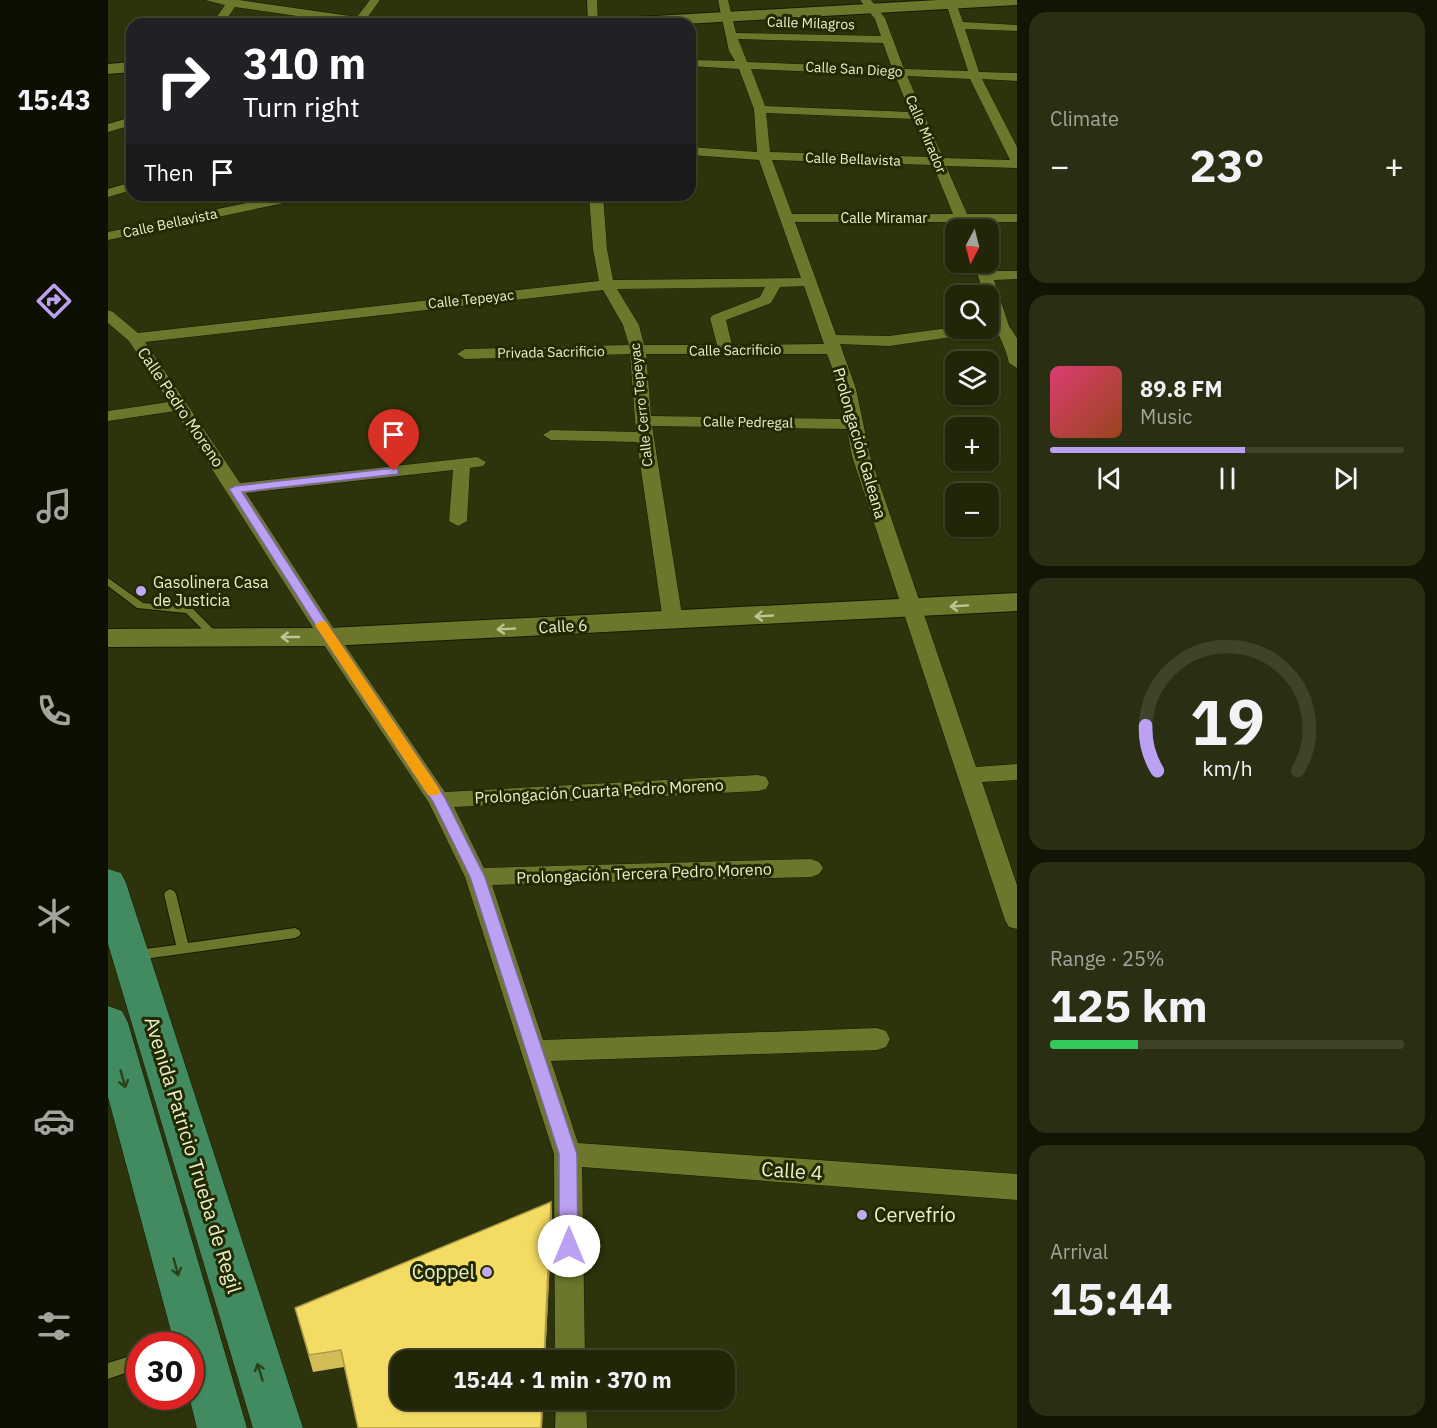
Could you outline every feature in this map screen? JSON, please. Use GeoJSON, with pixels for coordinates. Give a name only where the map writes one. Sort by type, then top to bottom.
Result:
{"type":"FeatureCollection","features":[{"type":"Feature","properties":{"kind":"main road","name":"Avenida Patricio Trueba de Regil"},"geometry":{"type":"LineString","coordinates":[[117,921],[278,1428]]}},
{"type":"Feature","properties":{"kind":"main road"},"geometry":{"type":"LineString","coordinates":[[108,1023],[185,1332]]}},
{"type":"Feature","properties":{"kind":"main road"},"geometry":{"type":"LineString","coordinates":[[204,1382],[222,1428]]}},
{"type":"Feature","properties":{"kind":"street"},"geometry":{"type":"LineString","coordinates":[[210,0],[332,18]]}},
{"type":"Feature","properties":{"kind":"street"},"geometry":{"type":"LineString","coordinates":[[273,9],[284,0]]}},
{"type":"Feature","properties":{"kind":"street"},"geometry":{"type":"LineString","coordinates":[[361,18],[375,0]]}},
{"type":"Feature","properties":{"kind":"street"},"geometry":{"type":"LineString","coordinates":[[592,0],[593,18]]}},
{"type":"Feature","properties":{"kind":"street"},"geometry":{"type":"LineString","coordinates":[[649,18],[726,8],[1017,0]]}},
{"type":"Feature","properties":{"kind":"street"},"geometry":{"type":"LineString","coordinates":[[951,1],[975,76],[1017,162]]}},
{"type":"Feature","properties":{"kind":"street"},"geometry":{"type":"LineString","coordinates":[[222,18],[233,2]]}},
{"type":"Feature","properties":{"kind":"street","name":"Calle Mirador"},"geometry":{"type":"LineString","coordinates":[[868,3],[880,18],[890,40],[899,71],[962,219]]}},
{"type":"Feature","properties":{"kind":"street","name":"Prolongación Galeana"},"geometry":{"type":"LineString","coordinates":[[726,8],[735,51],[760,109],[764,156],[848,389],[861,456],[910,609],[1017,920]]}},
{"type":"Feature","properties":{"kind":"street"},"geometry":{"type":"LineString","coordinates":[[959,26],[1017,28]]}},
{"type":"Feature","properties":{"kind":"street","name":"Calle Milagros"},"geometry":{"type":"LineString","coordinates":[[732,36],[890,40]]}},
{"type":"Feature","properties":{"kind":"street","name":"Calle San Diego"},"geometry":{"type":"LineString","coordinates":[[696,63],[1017,77]]}},
{"type":"Feature","properties":{"kind":"street"},"geometry":{"type":"LineString","coordinates":[[108,69],[126,68]]}},
{"type":"Feature","properties":{"kind":"street"},"geometry":{"type":"LineString","coordinates":[[760,109],[918,116]]}},
{"type":"Feature","properties":{"kind":"street"},"geometry":{"type":"LineString","coordinates":[[108,128],[126,123]]}},
{"type":"Feature","properties":{"kind":"street","name":"Calle Bellavista"},"geometry":{"type":"LineString","coordinates":[[696,151],[764,156],[1017,162]]}},
{"type":"Feature","properties":{"kind":"street"},"geometry":{"type":"LineString","coordinates":[[108,194],[126,188]]}},
{"type":"Feature","properties":{"kind":"street","name":"Calle Bellavista"},"geometry":{"type":"LineString","coordinates":[[108,236],[274,201]]}},
{"type":"Feature","properties":{"kind":"street","name":"Calle Cerro Tepeyac"},"geometry":{"type":"LineString","coordinates":[[596,201],[600,249],[607,285],[631,325],[638,351],[643,429],[673,621]]}},
{"type":"Feature","properties":{"kind":"street","name":"Calle Miramar"},"geometry":{"type":"LineString","coordinates":[[787,218],[945,223]]}},
{"type":"Feature","properties":{"kind":"street","name":"Calle Miramar"},"geometry":{"type":"LineString","coordinates":[[999,220],[1017,218]]}},
{"type":"Feature","properties":{"kind":"street"},"geometry":{"type":"LineString","coordinates":[[999,272],[1017,275]]}},
{"type":"Feature","properties":{"kind":"street"},"geometry":{"type":"LineString","coordinates":[[985,273],[1002,326],[1013,344],[1017,363]]}},
{"type":"Feature","properties":{"kind":"street","name":"Calle Tepeyac"},"geometry":{"type":"LineString","coordinates":[[135,338],[607,285],[809,282]]}},
{"type":"Feature","properties":{"kind":"street"},"geometry":{"type":"LineString","coordinates":[[726,350],[718,318],[766,300],[776,283]]}},
{"type":"Feature","properties":{"kind":"street","name":"Calle Pedro Moreno"},"geometry":{"type":"LineString","coordinates":[[108,315],[135,338],[180,405],[329,637],[439,800],[477,877],[568,1154],[570,1350]]}},
{"type":"Feature","properties":{"kind":"street","name":"Calle Sacrificio"},"geometry":{"type":"LineString","coordinates":[[638,351],[726,350],[889,341],[945,333]]}},
{"type":"Feature","properties":{"kind":"street","name":"Privada Sacrificio"},"geometry":{"type":"LineString","coordinates":[[465,354],[545,350],[638,351]]}},
{"type":"Feature","properties":{"kind":"street"},"geometry":{"type":"LineString","coordinates":[[108,416],[180,405]]}},
{"type":"Feature","properties":{"kind":"street","name":"Calle Pedregal"},"geometry":{"type":"LineString","coordinates":[[551,435],[643,429],[854,424]]}},
{"type":"Feature","properties":{"kind":"street"},"geometry":{"type":"LineString","coordinates":[[235,489],[470,463],[458,521]]}},
{"type":"Feature","properties":{"kind":"street","name":"Calle 6"},"geometry":{"type":"LineString","coordinates":[[108,638],[329,637],[1017,602]]}},
{"type":"Feature","properties":{"kind":"street"},"geometry":{"type":"LineString","coordinates":[[968,775],[1017,772]]}},
{"type":"Feature","properties":{"kind":"street","name":"Prolongación Cuarta Pedro Moreno"},"geometry":{"type":"LineString","coordinates":[[439,800],[758,783]]}},
{"type":"Feature","properties":{"kind":"street","name":"Prolongación Tercera Pedro Moreno"},"geometry":{"type":"LineString","coordinates":[[477,877],[811,868]]}},
{"type":"Feature","properties":{"kind":"street"},"geometry":{"type":"LineString","coordinates":[[534,1051],[877,1039]]}},
{"type":"Feature","properties":{"kind":"street","name":"Calle 4"},"geometry":{"type":"LineString","coordinates":[[568,1154],[1017,1187]]}},
{"type":"Feature","properties":{"kind":"street"},"geometry":{"type":"LineString","coordinates":[[571,1410],[571,1428]]}},
{"type":"Feature","properties":{"kind":"lane"},"geometry":{"type":"LineString","coordinates":[[108,581],[140,606],[189,610],[216,638]]}},
{"type":"Feature","properties":{"kind":"lane"},"geometry":{"type":"LineString","coordinates":[[170,894],[183,948]]}},
{"type":"Feature","properties":{"kind":"lane"},"geometry":{"type":"LineString","coordinates":[[117,921],[183,948],[295,933]]}},
{"type":"Feature","properties":{"kind":"lane"},"geometry":{"type":"LineString","coordinates":[[108,1371],[126,1365]]}},
{"type":"Feature","properties":{"kind":"building","name":"Coppel"},"geometry":{"type":"Polygon","coordinates":[[[551,1202],[544,1350],[390,1350],[390,1410],[542,1410],[541,1428],[358,1428],[341,1350],[309,1355],[295,1308],[551,1202]]]}},
{"type":"Feature","properties":{"kind":"slow traffic"},"geometry":{"type":"LineString","coordinates":[[321,625],[433,791]]}},
{"type":"Feature","properties":{"kind":"place","name":"Gasolinera Casa de Justicia"},"geometry":{"type":"Point","coordinates":[141,591]}},
{"type":"Feature","properties":{"kind":"place","name":"Cervefrío"},"geometry":{"type":"Point","coordinates":[862,1215]}},
{"type":"Feature","properties":{"kind":"place","name":"Coppel"},"geometry":{"type":"Point","coordinates":[487,1272]}},
{"type":"Feature","properties":{"kind":"route"},"geometry":{"type":"LineString","coordinates":[[394,471],[235,489],[329,637],[439,800],[477,877],[568,1154],[569,1246]]}}]}
